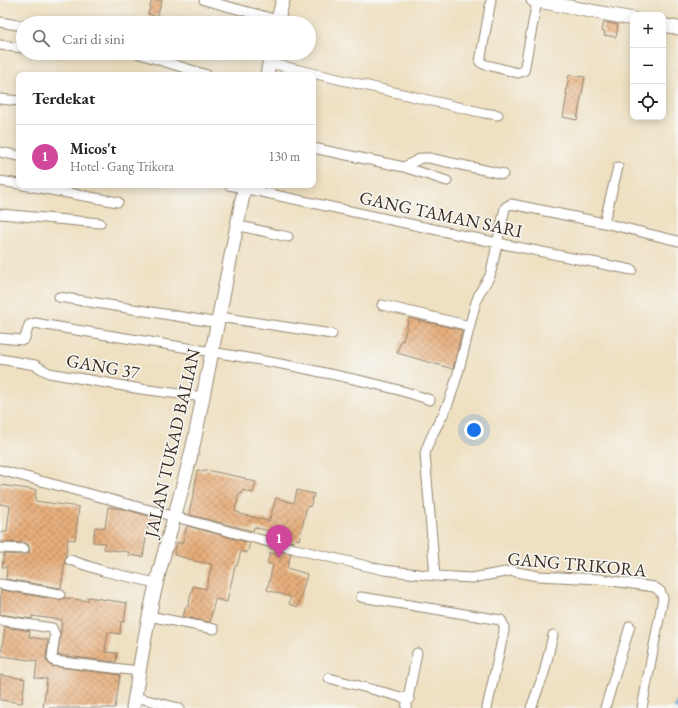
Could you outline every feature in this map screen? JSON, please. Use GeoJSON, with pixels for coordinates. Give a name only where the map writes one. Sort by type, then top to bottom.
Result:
{"type":"FeatureCollection","features":[{"type":"Feature","properties":{"kind":"street"},"geometry":{"type":"LineString","coordinates":[[204,0],[260,16]]}},
{"type":"Feature","properties":{"kind":"street"},"geometry":{"type":"LineString","coordinates":[[279,16],[283,0]]}},
{"type":"Feature","properties":{"kind":"street"},"geometry":{"type":"LineString","coordinates":[[491,0],[480,62],[518,72],[524,71],[535,0],[558,2],[630,18]]}},
{"type":"Feature","properties":{"kind":"street"},"geometry":{"type":"LineString","coordinates":[[0,22],[16,25]]}},
{"type":"Feature","properties":{"kind":"street"},"geometry":{"type":"LineString","coordinates":[[666,26],[678,28]]}},
{"type":"Feature","properties":{"kind":"street"},"geometry":{"type":"LineString","coordinates":[[0,45],[16,47]]}},
{"type":"Feature","properties":{"kind":"street"},"geometry":{"type":"LineString","coordinates":[[160,60],[198,72]]}},
{"type":"Feature","properties":{"kind":"street"},"geometry":{"type":"LineString","coordinates":[[269,64],[304,72]]}},
{"type":"Feature","properties":{"kind":"street"},"geometry":{"type":"LineString","coordinates":[[316,75],[498,115]]}},
{"type":"Feature","properties":{"kind":"street"},"geometry":{"type":"LineString","coordinates":[[0,99],[16,101]]}},
{"type":"Feature","properties":{"kind":"street"},"geometry":{"type":"LineString","coordinates":[[316,149],[404,167],[447,181]]}},
{"type":"Feature","properties":{"kind":"street"},"geometry":{"type":"LineString","coordinates":[[0,152],[16,155]]}},
{"type":"Feature","properties":{"kind":"street"},"geometry":{"type":"LineString","coordinates":[[404,167],[421,158],[428,158],[503,174]]}},
{"type":"Feature","properties":{"kind":"street"},"geometry":{"type":"LineString","coordinates":[[604,224],[618,167]]}},
{"type":"Feature","properties":{"kind":"street"},"geometry":{"type":"LineString","coordinates":[[0,181],[16,184]]}},
{"type":"Feature","properties":{"kind":"street"},"geometry":{"type":"LineString","coordinates":[[40,188],[118,202]]}},
{"type":"Feature","properties":{"kind":"street","name":"JALAN TUKAD BALIAN"},"geometry":{"type":"LineString","coordinates":[[134,702],[156,583],[191,458],[244,188]]}},
{"type":"Feature","properties":{"kind":"street","name":"GANG TAMAN SARI"},"geometry":{"type":"LineString","coordinates":[[253,188],[498,243],[632,270]]}},
{"type":"Feature","properties":{"kind":"street"},"geometry":{"type":"LineString","coordinates":[[435,576],[425,454],[429,440],[447,407],[462,362],[476,302],[480,292],[490,276],[505,208],[511,204],[678,241]]}},
{"type":"Feature","properties":{"kind":"street"},"geometry":{"type":"LineString","coordinates":[[0,214],[100,223]]}},
{"type":"Feature","properties":{"kind":"street"},"geometry":{"type":"LineString","coordinates":[[236,225],[288,236]]}},
{"type":"Feature","properties":{"kind":"street"},"geometry":{"type":"LineString","coordinates":[[59,297],[219,320],[332,334]]}},
{"type":"Feature","properties":{"kind":"street"},"geometry":{"type":"LineString","coordinates":[[382,305],[470,326]]}},
{"type":"Feature","properties":{"kind":"street"},"geometry":{"type":"LineString","coordinates":[[0,338],[23,340],[25,338],[28,326],[32,323],[213,351],[352,379],[414,394],[430,400]]}},
{"type":"Feature","properties":{"kind":"street","name":"GANG 37"},"geometry":{"type":"LineString","coordinates":[[0,358],[35,365],[49,372],[203,397]]}},
{"type":"Feature","properties":{"kind":"street","name":"GANG TRIKORA"},"geometry":{"type":"LineString","coordinates":[[0,470],[295,549],[384,570],[435,576],[472,578],[511,571],[538,576],[600,579],[652,587],[660,591],[663,598],[642,708]]}},
{"type":"Feature","properties":{"kind":"street"},"geometry":{"type":"LineString","coordinates":[[0,548],[24,549]]}},
{"type":"Feature","properties":{"kind":"street"},"geometry":{"type":"LineString","coordinates":[[70,560],[102,571],[156,583]]}},
{"type":"Feature","properties":{"kind":"street"},"geometry":{"type":"LineString","coordinates":[[0,584],[60,594]]}},
{"type":"Feature","properties":{"kind":"street"},"geometry":{"type":"LineString","coordinates":[[362,598],[501,620],[504,626],[504,631],[487,708]]}},
{"type":"Feature","properties":{"kind":"street"},"geometry":{"type":"LineString","coordinates":[[149,616],[214,629]]}},
{"type":"Feature","properties":{"kind":"street"},"geometry":{"type":"LineString","coordinates":[[0,620],[54,629],[55,635],[52,658],[54,661],[139,671]]}},
{"type":"Feature","properties":{"kind":"street"},"geometry":{"type":"LineString","coordinates":[[605,708],[630,626]]}},
{"type":"Feature","properties":{"kind":"street"},"geometry":{"type":"LineString","coordinates":[[530,708],[544,673],[553,635]]}},
{"type":"Feature","properties":{"kind":"street"},"geometry":{"type":"LineString","coordinates":[[406,708],[417,653]]}},
{"type":"Feature","properties":{"kind":"street"},"geometry":{"type":"LineString","coordinates":[[329,678],[409,699]]}},
{"type":"Feature","properties":{"kind":"street"},"geometry":{"type":"LineString","coordinates":[[134,702],[179,708]]}},
{"type":"Feature","properties":{"kind":"building"},"geometry":{"type":"Polygon","coordinates":[[[152,0],[162,0],[157,16],[148,14],[152,0]]]}},
{"type":"Feature","properties":{"kind":"building"},"geometry":{"type":"Polygon","coordinates":[[[604,22],[618,25],[616,37],[604,35],[605,32],[602,31],[604,22]]]}},
{"type":"Feature","properties":{"kind":"building"},"geometry":{"type":"Polygon","coordinates":[[[569,75],[585,77],[577,120],[563,117],[569,75]]]}},
{"type":"Feature","properties":{"kind":"building"},"geometry":{"type":"Polygon","coordinates":[[[409,318],[462,330],[453,369],[397,353],[401,340],[403,341],[409,318]]]}},
{"type":"Feature","properties":{"kind":"building"},"geometry":{"type":"Polygon","coordinates":[[[197,470],[205,472],[206,470],[245,478],[256,482],[253,493],[243,490],[242,494],[239,493],[235,511],[240,514],[269,521],[276,498],[294,503],[297,490],[314,494],[310,507],[307,506],[299,540],[295,539],[294,542],[279,539],[280,534],[254,527],[253,531],[190,515],[189,512],[194,493],[197,470]]]}},
{"type":"Feature","properties":{"kind":"building"},"geometry":{"type":"Polygon","coordinates":[[[0,485],[36,490],[35,501],[79,507],[75,540],[68,539],[61,588],[6,579],[7,567],[2,567],[4,554],[24,555],[29,553],[30,549],[28,544],[25,543],[1,542],[2,532],[7,532],[10,506],[0,504],[0,485]]]}},
{"type":"Feature","properties":{"kind":"building"},"geometry":{"type":"Polygon","coordinates":[[[108,507],[124,509],[158,519],[157,526],[148,525],[143,557],[128,555],[129,552],[104,549],[105,543],[93,542],[95,527],[105,528],[108,507]]]}},
{"type":"Feature","properties":{"kind":"building"},"geometry":{"type":"Polygon","coordinates":[[[187,526],[250,543],[247,553],[241,551],[237,566],[235,566],[227,602],[215,599],[210,622],[183,617],[186,606],[188,607],[193,586],[206,589],[212,564],[194,561],[174,555],[177,542],[182,544],[187,526]]]}},
{"type":"Feature","properties":{"kind":"building"},"geometry":{"type":"Polygon","coordinates":[[[276,550],[291,554],[287,568],[307,574],[298,607],[289,604],[291,597],[267,590],[273,565],[267,563],[270,553],[275,554],[276,550]]]}},
{"type":"Feature","properties":{"kind":"building"},"geometry":{"type":"Polygon","coordinates":[[[1,590],[59,600],[65,598],[88,601],[88,597],[127,603],[124,622],[121,621],[120,634],[108,632],[105,652],[117,653],[116,662],[58,655],[62,620],[32,616],[32,619],[0,614],[1,590]]]}},
{"type":"Feature","properties":{"kind":"building"},"geometry":{"type":"Polygon","coordinates":[[[5,627],[30,631],[29,637],[48,640],[46,658],[51,666],[120,675],[115,708],[43,708],[47,679],[35,678],[37,661],[1,656],[5,627]]]}},
{"type":"Feature","properties":{"kind":"building"},"geometry":{"type":"Polygon","coordinates":[[[0,675],[25,679],[22,703],[0,700],[0,675]]]}},
{"type":"Feature","properties":{"kind":"waterway"},"geometry":{"type":"LineString","coordinates":[[676,708],[678,703]]}},
{"type":"Feature","properties":{"kind":"place","name":"Micos't"},"geometry":{"type":"Point","coordinates":[279,558]}}]}
